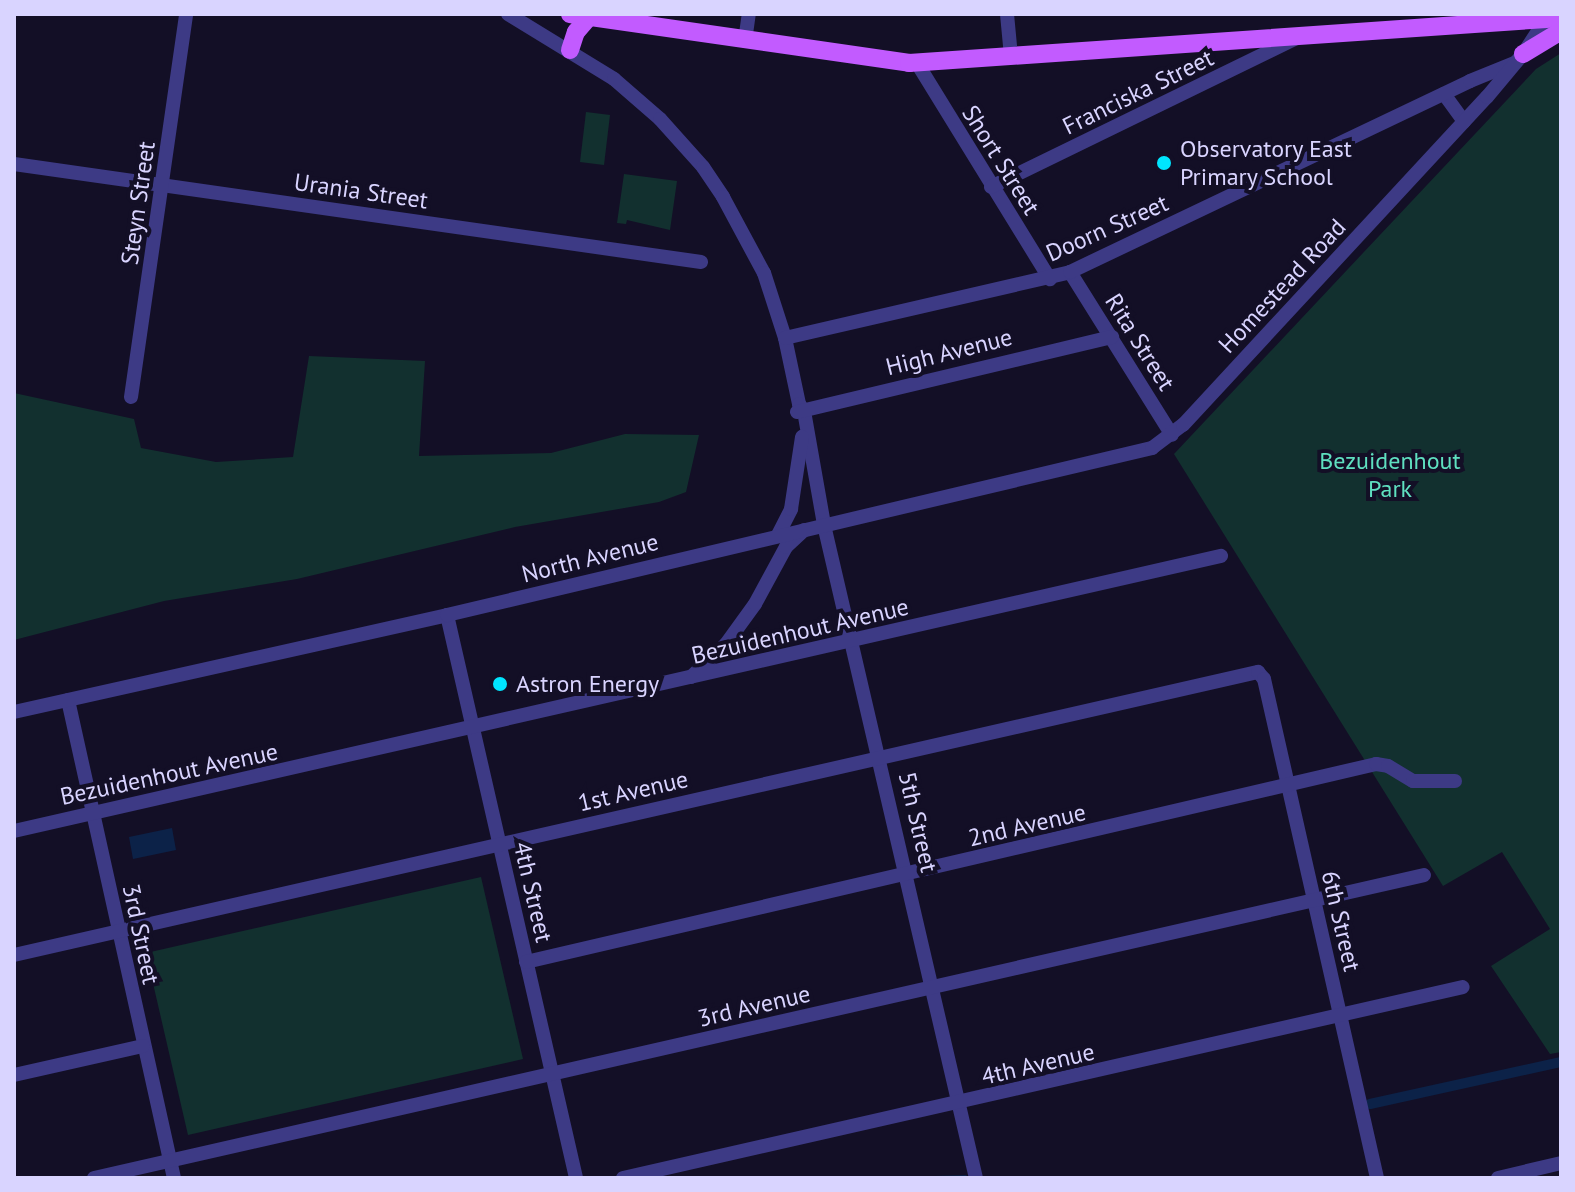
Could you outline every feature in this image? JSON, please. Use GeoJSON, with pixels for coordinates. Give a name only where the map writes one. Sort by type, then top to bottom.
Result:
{"type":"FeatureCollection","features":[{"type":"Feature","properties":{"kind":"main road"},"geometry":{"type":"LineString","coordinates":[[570,50],[580,16],[917,63],[1554,18]]}},
{"type":"Feature","properties":{"kind":"main road"},"geometry":{"type":"LineString","coordinates":[[1520,58],[1561,31]]}},
{"type":"Feature","properties":{"kind":"street","name":"Steyn Street"},"geometry":{"type":"LineString","coordinates":[[131,397],[186,14]]}},
{"type":"Feature","properties":{"kind":"street"},"geometry":{"type":"LineString","coordinates":[[508,14],[570,50],[636,96],[703,167],[752,247],[785,338],[800,409]]}},
{"type":"Feature","properties":{"kind":"street"},"geometry":{"type":"LineString","coordinates":[[745,41],[749,14]]}},
{"type":"Feature","properties":{"kind":"street"},"geometry":{"type":"LineString","coordinates":[[1007,14],[1011,56]]}},
{"type":"Feature","properties":{"kind":"street","name":"Homestead Road"},"geometry":{"type":"LineString","coordinates":[[1172,435],[1464,122],[1554,18]]}},
{"type":"Feature","properties":{"kind":"street","name":"Franciska Street"},"geometry":{"type":"LineString","coordinates":[[991,187],[1303,35]]}},
{"type":"Feature","properties":{"kind":"street","name":"Doorn Street"},"geometry":{"type":"LineString","coordinates":[[785,338],[1070,272],[1520,58]]}},
{"type":"Feature","properties":{"kind":"street","name":"Short Street"},"geometry":{"type":"LineString","coordinates":[[917,63],[1050,279]]}},
{"type":"Feature","properties":{"kind":"street"},"geometry":{"type":"LineString","coordinates":[[1444,94],[1464,122]]}},
{"type":"Feature","properties":{"kind":"street","name":"Urania Street"},"geometry":{"type":"LineString","coordinates":[[14,164],[701,262]]}},
{"type":"Feature","properties":{"kind":"street","name":"Rita Street"},"geometry":{"type":"LineString","coordinates":[[1070,272],[1172,435]]}},
{"type":"Feature","properties":{"kind":"street","name":"High Avenue"},"geometry":{"type":"LineString","coordinates":[[800,409],[1112,337]]}},
{"type":"Feature","properties":{"kind":"street","name":"5th Street"},"geometry":{"type":"LineString","coordinates":[[800,409],[802,437],[815,476],[976,1178]]}},
{"type":"Feature","properties":{"kind":"street","name":"5th Street"},"geometry":{"type":"LineString","coordinates":[[800,409],[816,465],[815,476]]}},
{"type":"Feature","properties":{"kind":"street","name":"North Avenue"},"geometry":{"type":"LineString","coordinates":[[14,712],[447,615],[1143,451],[1172,435]]}},
{"type":"Feature","properties":{"kind":"street"},"geometry":{"type":"LineString","coordinates":[[778,535],[791,509],[802,437]]}},
{"type":"Feature","properties":{"kind":"street"},"geometry":{"type":"LineString","coordinates":[[687,680],[733,635],[790,542],[808,528]]}},
{"type":"Feature","properties":{"kind":"street"},"geometry":{"type":"LineString","coordinates":[[762,539],[773,544],[781,556]]}},
{"type":"Feature","properties":{"kind":"street","name":"Bezuidenhout Avenue"},"geometry":{"type":"LineString","coordinates":[[14,831],[1221,556]]}},
{"type":"Feature","properties":{"kind":"street","name":"4th Street"},"geometry":{"type":"LineString","coordinates":[[447,615],[576,1178]]}},
{"type":"Feature","properties":{"kind":"street","name":"1st Avenue"},"geometry":{"type":"LineString","coordinates":[[14,955],[1251,672],[1261,674]]}},
{"type":"Feature","properties":{"kind":"street","name":"6th Street"},"geometry":{"type":"LineString","coordinates":[[1261,674],[1377,1178]]}},
{"type":"Feature","properties":{"kind":"street","name":"3rd Street"},"geometry":{"type":"LineString","coordinates":[[68,700],[174,1178]]}},
{"type":"Feature","properties":{"kind":"street","name":"2nd Avenue"},"geometry":{"type":"LineString","coordinates":[[526,962],[1382,764],[1413,781],[1455,781]]}},
{"type":"Feature","properties":{"kind":"street","name":"3rd Avenue"},"geometry":{"type":"LineString","coordinates":[[94,1178],[1424,875]]}},
{"type":"Feature","properties":{"kind":"street","name":"4th Avenue"},"geometry":{"type":"LineString","coordinates":[[623,1178],[960,1104],[1463,987]]}},
{"type":"Feature","properties":{"kind":"street"},"geometry":{"type":"LineString","coordinates":[[14,1075],[143,1046]]}},
{"type":"Feature","properties":{"kind":"street"},"geometry":{"type":"LineString","coordinates":[[1498,1178],[1561,1163]]}},
{"type":"Feature","properties":{"kind":"green space","name":"Bezuidenhout Park"},"geometry":{"type":"Polygon","coordinates":[[[1561,53],[1561,1052],[1550,1054],[1491,966],[1550,929],[1502,852],[1443,886],[1174,454],[1536,69],[1561,53]]]}},
{"type":"Feature","properties":{"kind":"green space"},"geometry":{"type":"Polygon","coordinates":[[[586,112],[610,115],[604,165],[580,162],[586,112]]]}},
{"type":"Feature","properties":{"kind":"green space"},"geometry":{"type":"Polygon","coordinates":[[[624,174],[677,181],[670,230],[627,220],[626,224],[617,223],[624,174]]]}},
{"type":"Feature","properties":{"kind":"green space"},"geometry":{"type":"Polygon","coordinates":[[[309,356],[425,361],[419,456],[551,453],[625,434],[699,435],[686,492],[659,502],[515,527],[297,579],[164,601],[14,640],[14,393],[134,419],[141,448],[216,462],[293,457],[309,356]]]}},
{"type":"Feature","properties":{"kind":"green space"},"geometry":{"type":"Polygon","coordinates":[[[481,877],[523,1059],[188,1135],[146,953],[481,877]]]}},
{"type":"Feature","properties":{"kind":"water"},"geometry":{"type":"Polygon","coordinates":[[[172,828],[176,850],[133,859],[129,837],[172,828]]]}},
{"type":"Feature","properties":{"kind":"waterway"},"geometry":{"type":"LineString","coordinates":[[1370,1104],[1561,1062]]}},
{"type":"Feature","properties":{"kind":"waterway"},"geometry":{"type":"LineString","coordinates":[[903,1178],[965,1176]]}},
{"type":"Feature","properties":{"kind":"place","name":"Observatory East Primary School"},"geometry":{"type":"Point","coordinates":[1164,163]}},
{"type":"Feature","properties":{"kind":"place","name":"Astron Energy"},"geometry":{"type":"Point","coordinates":[500,684]}}]}
